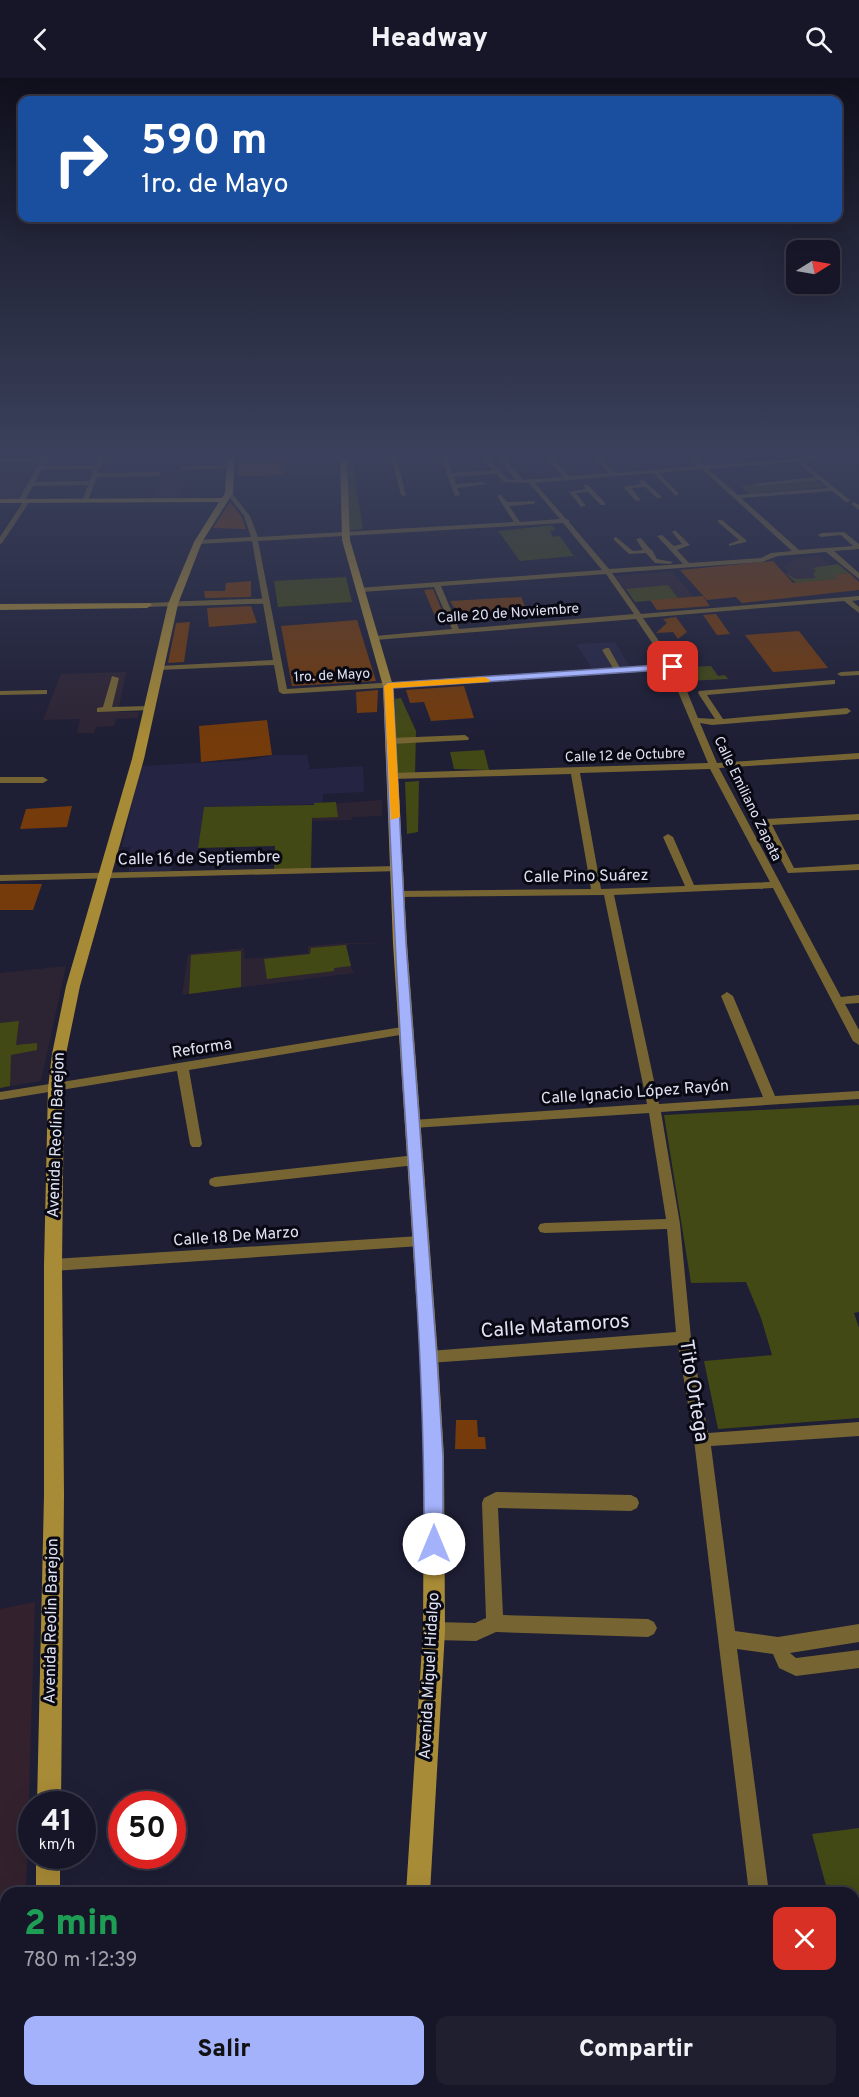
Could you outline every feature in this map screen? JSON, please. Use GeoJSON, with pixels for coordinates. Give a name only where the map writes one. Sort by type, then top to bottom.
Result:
{"type":"FeatureCollection","features":[{"type":"Feature","properties":{"kind":"main road","name":"Avenida Reolin Barejon"},"geometry":{"type":"LineString","coordinates":[[49,1791],[53,1265],[56,1088],[61,1044],[73,986],[138,759],[173,604],[194,552]]}},
{"type":"Feature","properties":{"kind":"main road","name":"Avenida Miguel Hidalgo"},"geometry":{"type":"LineString","coordinates":[[351,552],[388,686],[434,1457],[434,1631],[418,1887]]}},
{"type":"Feature","properties":{"kind":"main road"},"geometry":{"type":"LineString","coordinates":[[0,607],[147,605]]}},
{"type":"Feature","properties":{"kind":"main road"},"geometry":{"type":"LineString","coordinates":[[48,1869],[48,1887]]}},
{"type":"Feature","properties":{"kind":"street"},"geometry":{"type":"LineString","coordinates":[[159,668],[278,662],[257,552]]}},
{"type":"Feature","properties":{"kind":"street","name":"Calle Emiliano Zapata"},"geometry":{"type":"LineString","coordinates":[[592,552],[642,617],[673,667],[713,765],[774,885],[859,1041]]}},
{"type":"Feature","properties":{"kind":"street"},"geometry":{"type":"LineString","coordinates":[[651,552],[658,562],[686,563],[794,552]]}},
{"type":"Feature","properties":{"kind":"street"},"geometry":{"type":"LineString","coordinates":[[674,552],[686,563]]}},
{"type":"Feature","properties":{"kind":"street"},"geometry":{"type":"LineString","coordinates":[[831,552],[859,577]]}},
{"type":"Feature","properties":{"kind":"street"},"geometry":{"type":"LineString","coordinates":[[361,590],[762,560],[781,554]]}},
{"type":"Feature","properties":{"kind":"street"},"geometry":{"type":"LineString","coordinates":[[437,584],[456,631]]}},
{"type":"Feature","properties":{"kind":"street","name":"Calle 20 de Noviembre"},"geometry":{"type":"LineString","coordinates":[[375,638],[859,598]]}},
{"type":"Feature","properties":{"kind":"street"},"geometry":{"type":"LineString","coordinates":[[847,600],[859,611]]}},
{"type":"Feature","properties":{"kind":"street"},"geometry":{"type":"LineString","coordinates":[[147,605],[267,601]]}},
{"type":"Feature","properties":{"kind":"street"},"geometry":{"type":"LineString","coordinates":[[606,650],[618,670]]}},
{"type":"Feature","properties":{"kind":"street","name":"1ro. de Mayo"},"geometry":{"type":"LineString","coordinates":[[278,662],[282,688],[286,692],[673,667]]}},
{"type":"Feature","properties":{"kind":"street"},"geometry":{"type":"LineString","coordinates":[[841,674],[859,672]]}},
{"type":"Feature","properties":{"kind":"street"},"geometry":{"type":"LineString","coordinates":[[115,678],[104,710],[148,708]]}},
{"type":"Feature","properties":{"kind":"street"},"geometry":{"type":"LineString","coordinates":[[720,721],[702,693],[832,682]]}},
{"type":"Feature","properties":{"kind":"street"},"geometry":{"type":"LineString","coordinates":[[0,693],[44,692]]}},
{"type":"Feature","properties":{"kind":"street"},"geometry":{"type":"LineString","coordinates":[[693,720],[720,721],[847,711]]}},
{"type":"Feature","properties":{"kind":"street"},"geometry":{"type":"LineString","coordinates":[[391,741],[465,738]]}},
{"type":"Feature","properties":{"kind":"street","name":"Calle 12 de Octubre"},"geometry":{"type":"LineString","coordinates":[[392,776],[575,772],[859,756]]}},
{"type":"Feature","properties":{"kind":"street","name":"Tito Ortega"},"geometry":{"type":"LineString","coordinates":[[575,772],[654,1108],[674,1224],[684,1338],[702,1440],[758,1887]]}},
{"type":"Feature","properties":{"kind":"street"},"geometry":{"type":"LineString","coordinates":[[0,780],[43,780]]}},
{"type":"Feature","properties":{"kind":"street"},"geometry":{"type":"LineString","coordinates":[[859,817],[766,822],[791,871],[859,867]]}},
{"type":"Feature","properties":{"kind":"street"},"geometry":{"type":"LineString","coordinates":[[668,837],[690,889]]}},
{"type":"Feature","properties":{"kind":"street"},"geometry":{"type":"LineString","coordinates":[[755,847],[778,846]]}},
{"type":"Feature","properties":{"kind":"street","name":"Calle 16 de Septiembre"},"geometry":{"type":"LineString","coordinates":[[0,878],[398,869]]}},
{"type":"Feature","properties":{"kind":"street","name":"Calle Pino Suárez"},"geometry":{"type":"LineString","coordinates":[[399,894],[602,892],[774,885]]}},
{"type":"Feature","properties":{"kind":"street"},"geometry":{"type":"LineString","coordinates":[[727,996],[770,1099]]}},
{"type":"Feature","properties":{"kind":"street"},"geometry":{"type":"LineString","coordinates":[[838,1001],[859,999]]}},
{"type":"Feature","properties":{"kind":"street","name":"Reforma"},"geometry":{"type":"LineString","coordinates":[[0,1096],[183,1069],[408,1030]]}},
{"type":"Feature","properties":{"kind":"street"},"geometry":{"type":"LineString","coordinates":[[183,1069],[196,1144]]}},
{"type":"Feature","properties":{"kind":"street","name":"Calle Ignacio López Rayón"},"geometry":{"type":"LineString","coordinates":[[413,1124],[859,1095]]}},
{"type":"Feature","properties":{"kind":"street"},"geometry":{"type":"LineString","coordinates":[[215,1182],[416,1160]]}},
{"type":"Feature","properties":{"kind":"street"},"geometry":{"type":"LineString","coordinates":[[545,1228],[674,1224]]}},
{"type":"Feature","properties":{"kind":"street","name":"Calle 18 De Marzo"},"geometry":{"type":"LineString","coordinates":[[53,1265],[420,1241]]}},
{"type":"Feature","properties":{"kind":"street","name":"Calle Matamoros"},"geometry":{"type":"LineString","coordinates":[[429,1358],[684,1338]]}},
{"type":"Feature","properties":{"kind":"street"},"geometry":{"type":"LineString","coordinates":[[702,1440],[859,1429]]}},
{"type":"Feature","properties":{"kind":"street"},"geometry":{"type":"LineString","coordinates":[[495,1623],[490,1503],[496,1500],[631,1503]]}},
{"type":"Feature","properties":{"kind":"street"},"geometry":{"type":"LineString","coordinates":[[434,1631],[476,1632],[495,1623],[648,1628]]}},
{"type":"Feature","properties":{"kind":"street"},"geometry":{"type":"LineString","coordinates":[[728,1639],[778,1646],[859,1633]]}},
{"type":"Feature","properties":{"kind":"street"},"geometry":{"type":"LineString","coordinates":[[778,1646],[785,1662],[796,1667],[859,1659]]}},
{"type":"Feature","properties":{"kind":"shaded area"},"geometry":{"type":"Polygon","coordinates":[[[819,555],[830,565],[838,564],[846,574],[835,575],[838,579],[796,583],[785,573],[788,571],[784,567],[796,558],[819,555]]]}},
{"type":"Feature","properties":{"kind":"shaded area"},"geometry":{"type":"Polygon","coordinates":[[[672,571],[694,597],[635,602],[615,576],[672,571]]]}},
{"type":"Feature","properties":{"kind":"shaded area"},"geometry":{"type":"Polygon","coordinates":[[[615,642],[630,667],[592,669],[576,644],[615,642]]]}},
{"type":"Feature","properties":{"kind":"shaded area"},"geometry":{"type":"Polygon","coordinates":[[[126,672],[118,712],[139,712],[138,718],[116,719],[114,726],[96,727],[94,733],[77,733],[80,719],[43,720],[61,674],[126,672]]]}},
{"type":"Feature","properties":{"kind":"shaded area"},"geometry":{"type":"Polygon","coordinates":[[[272,755],[307,755],[310,769],[363,766],[364,792],[323,794],[323,804],[204,807],[197,856],[175,856],[171,871],[129,872],[130,847],[122,847],[141,766],[252,760],[272,755]]]}},
{"type":"Feature","properties":{"kind":"shaded area"},"geometry":{"type":"Polygon","coordinates":[[[382,800],[382,816],[312,821],[314,805],[382,800]]]}},
{"type":"Feature","properties":{"kind":"shaded area"},"geometry":{"type":"Polygon","coordinates":[[[348,943],[390,943],[350,944],[343,949],[354,973],[182,995],[188,954],[244,948],[245,959],[308,953],[308,946],[348,943]]]}},
{"type":"Feature","properties":{"kind":"shaded area"},"geometry":{"type":"Polygon","coordinates":[[[66,966],[41,1081],[0,1088],[0,973],[66,966]]]}},
{"type":"Feature","properties":{"kind":"shaded area"},"geometry":{"type":"Polygon","coordinates":[[[35,1602],[29,1791],[18,1791],[18,1869],[27,1869],[26,1887],[0,1887],[0,1609],[35,1602]]]}},
{"type":"Feature","properties":{"kind":"green space"},"geometry":{"type":"Polygon","coordinates":[[[514,552],[571,552],[578,562],[573,556],[520,561],[514,552]]]}},
{"type":"Feature","properties":{"kind":"green space"},"geometry":{"type":"Polygon","coordinates":[[[838,564],[849,573],[835,575],[838,579],[796,583],[785,573],[796,579],[816,578],[813,574],[816,570],[812,568],[838,564]]]}},
{"type":"Feature","properties":{"kind":"green space"},"geometry":{"type":"Polygon","coordinates":[[[346,577],[352,602],[278,607],[274,581],[346,577]]]}},
{"type":"Feature","properties":{"kind":"green space"},"geometry":{"type":"Polygon","coordinates":[[[668,585],[678,598],[635,602],[626,589],[668,585]]]}},
{"type":"Feature","properties":{"kind":"green space"},"geometry":{"type":"Polygon","coordinates":[[[711,666],[718,676],[725,675],[728,679],[687,681],[680,676],[683,676],[684,672],[691,671],[689,667],[711,666]]]}},
{"type":"Feature","properties":{"kind":"green space"},"geometry":{"type":"Polygon","coordinates":[[[401,698],[416,731],[415,777],[396,778],[395,699],[401,698]]]}},
{"type":"Feature","properties":{"kind":"green space"},"geometry":{"type":"Polygon","coordinates":[[[484,750],[489,770],[454,769],[450,752],[484,750]]]}},
{"type":"Feature","properties":{"kind":"green space"},"geometry":{"type":"Polygon","coordinates":[[[419,781],[418,832],[407,834],[405,782],[419,781]]]}},
{"type":"Feature","properties":{"kind":"green space"},"geometry":{"type":"Polygon","coordinates":[[[336,802],[338,817],[312,818],[311,869],[274,870],[275,846],[198,848],[204,807],[314,805],[314,803],[336,802]]]}},
{"type":"Feature","properties":{"kind":"green space"},"geometry":{"type":"Polygon","coordinates":[[[346,945],[351,966],[334,968],[334,971],[267,979],[264,959],[310,954],[311,948],[346,945]]]}},
{"type":"Feature","properties":{"kind":"green space"},"geometry":{"type":"Polygon","coordinates":[[[241,951],[241,987],[189,994],[191,955],[241,951]]]}},
{"type":"Feature","properties":{"kind":"green space"},"geometry":{"type":"Polygon","coordinates":[[[19,1021],[16,1045],[37,1043],[37,1050],[11,1055],[10,1086],[0,1088],[0,1023],[19,1021]]]}},
{"type":"Feature","properties":{"kind":"green space"},"geometry":{"type":"Polygon","coordinates":[[[859,1105],[859,1312],[854,1313],[859,1328],[859,1418],[718,1429],[704,1361],[772,1355],[761,1318],[746,1282],[691,1283],[664,1115],[859,1105]]]}},
{"type":"Feature","properties":{"kind":"green space"},"geometry":{"type":"Polygon","coordinates":[[[859,1828],[859,1887],[826,1887],[812,1834],[859,1828]]]}},
{"type":"Feature","properties":{"kind":"building"},"geometry":{"type":"Polygon","coordinates":[[[773,561],[793,583],[838,579],[834,575],[849,573],[859,582],[859,590],[742,603],[736,597],[707,600],[680,570],[773,561]]]}},
{"type":"Feature","properties":{"kind":"building"},"geometry":{"type":"Polygon","coordinates":[[[251,581],[251,597],[205,598],[204,591],[225,591],[226,583],[251,581]]]}},
{"type":"Feature","properties":{"kind":"building"},"geometry":{"type":"Polygon","coordinates":[[[433,589],[443,613],[434,614],[424,590],[433,589]]]}},
{"type":"Feature","properties":{"kind":"building"},"geometry":{"type":"Polygon","coordinates":[[[703,596],[710,606],[657,610],[650,600],[703,596]]]}},
{"type":"Feature","properties":{"kind":"building"},"geometry":{"type":"Polygon","coordinates":[[[521,597],[527,611],[459,616],[450,601],[521,597]]]}},
{"type":"Feature","properties":{"kind":"building"},"geometry":{"type":"Polygon","coordinates":[[[251,606],[257,623],[209,627],[207,608],[251,606]]]}},
{"type":"Feature","properties":{"kind":"building"},"geometry":{"type":"Polygon","coordinates":[[[716,614],[730,634],[717,635],[703,615],[716,614]]]}},
{"type":"Feature","properties":{"kind":"building"},"geometry":{"type":"Polygon","coordinates":[[[676,617],[687,632],[678,639],[673,632],[656,633],[667,623],[663,619],[676,617]]]}},
{"type":"Feature","properties":{"kind":"building"},"geometry":{"type":"Polygon","coordinates":[[[357,620],[376,681],[292,686],[281,626],[357,620]]]}},
{"type":"Feature","properties":{"kind":"building"},"geometry":{"type":"Polygon","coordinates":[[[190,622],[184,662],[168,663],[176,623],[190,622]]]}},
{"type":"Feature","properties":{"kind":"building"},"geometry":{"type":"Polygon","coordinates":[[[799,631],[828,668],[773,672],[745,635],[799,631]]]}},
{"type":"Feature","properties":{"kind":"building"},"geometry":{"type":"Polygon","coordinates":[[[464,686],[474,718],[431,721],[424,702],[410,703],[406,690],[464,686]]]}},
{"type":"Feature","properties":{"kind":"building"},"geometry":{"type":"Polygon","coordinates":[[[378,690],[377,712],[357,713],[356,692],[378,690]]]}},
{"type":"Feature","properties":{"kind":"building"},"geometry":{"type":"Polygon","coordinates":[[[267,720],[272,755],[201,762],[199,726],[267,720]]]}},
{"type":"Feature","properties":{"kind":"building"},"geometry":{"type":"Polygon","coordinates":[[[72,806],[67,827],[20,829],[26,809],[72,806]]]}},
{"type":"Feature","properties":{"kind":"building"},"geometry":{"type":"Polygon","coordinates":[[[0,884],[42,884],[33,910],[0,910],[0,884]]]}},
{"type":"Feature","properties":{"kind":"building"},"geometry":{"type":"Polygon","coordinates":[[[456,1420],[477,1420],[478,1437],[485,1437],[486,1449],[455,1449],[456,1420]]]}},
{"type":"Feature","properties":{"kind":"slow traffic"},"geometry":{"type":"LineString","coordinates":[[394,817],[388,686],[485,680]]}},
{"type":"Feature","properties":{"kind":"route"},"geometry":{"type":"LineString","coordinates":[[434,1544],[434,1457],[429,1358],[408,1030],[400,943],[388,686],[673,667]]}}]}
